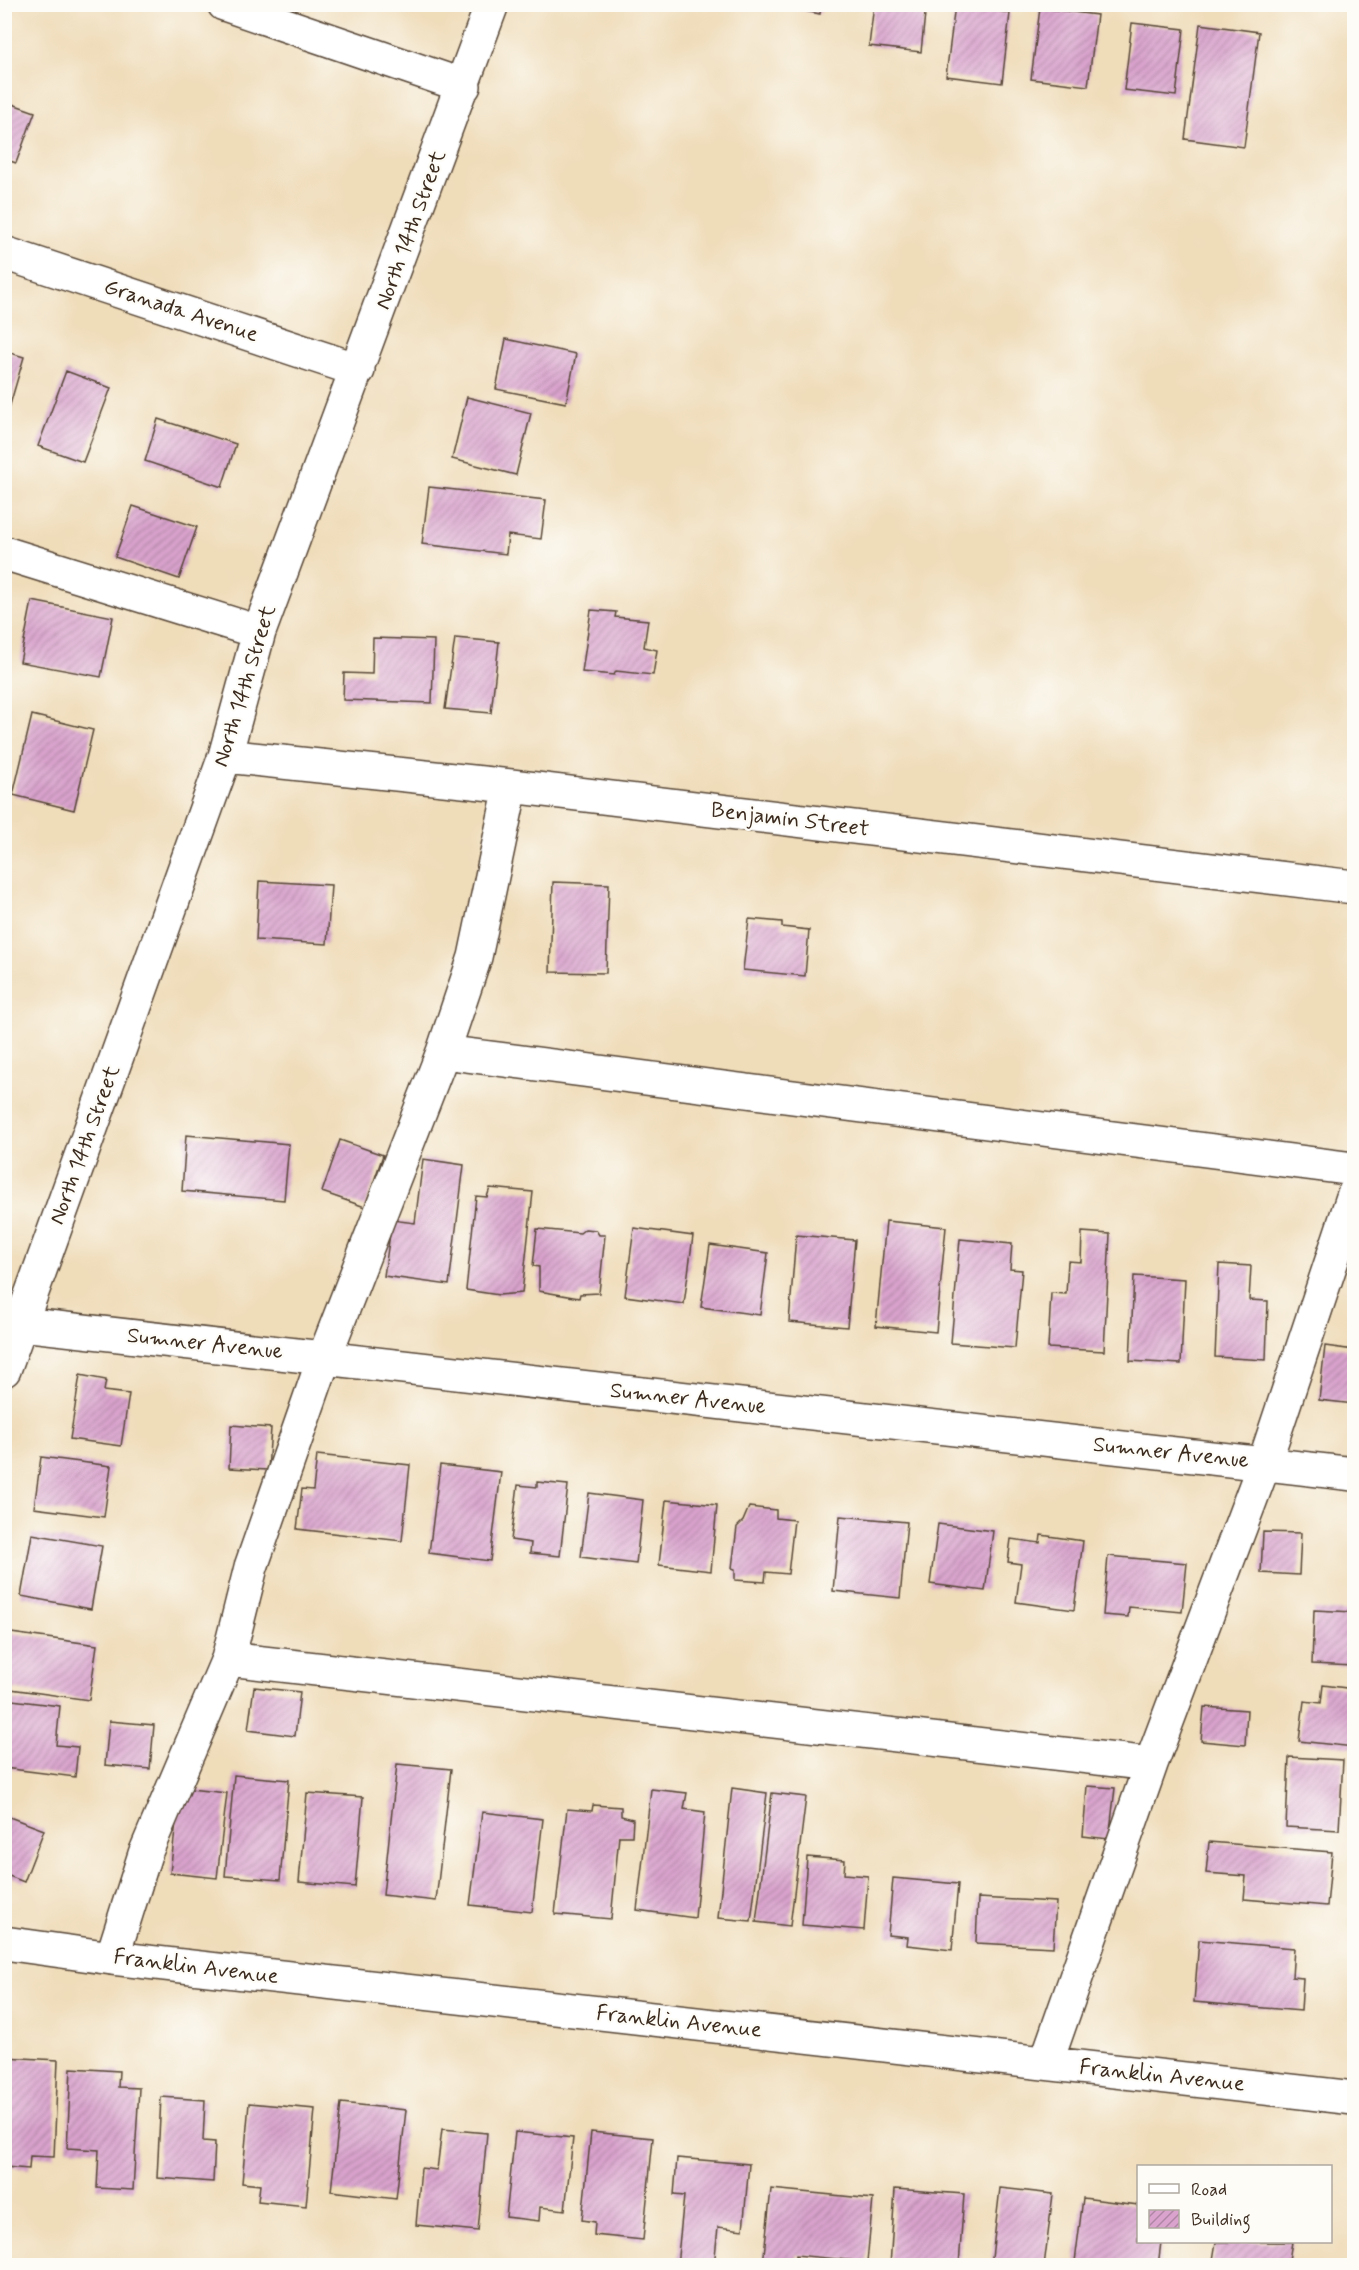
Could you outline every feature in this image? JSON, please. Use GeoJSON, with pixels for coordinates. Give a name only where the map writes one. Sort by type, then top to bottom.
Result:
{"type":"FeatureCollection","features":[{"type":"Feature","properties":{"kind":"street"},"geometry":{"type":"LineString","coordinates":[[224,4],[464,86]]}},
{"type":"Feature","properties":{"kind":"street","name":"North 14th Street"},"geometry":{"type":"LineString","coordinates":[[4,1370],[225,756],[259,632],[464,86],[492,4]]}},
{"type":"Feature","properties":{"kind":"street","name":"Granada Avenue"},"geometry":{"type":"LineString","coordinates":[[4,253],[358,370]]}},
{"type":"Feature","properties":{"kind":"street"},"geometry":{"type":"LineString","coordinates":[[4,553],[259,632]]}},
{"type":"Feature","properties":{"kind":"street","name":"Benjamin Street"},"geometry":{"type":"LineString","coordinates":[[225,756],[511,786],[1354,887]]}},
{"type":"Feature","properties":{"kind":"street"},"geometry":{"type":"LineString","coordinates":[[112,1958],[145,1854],[228,1659],[250,1567],[324,1358],[443,1052],[475,957],[511,786]]}},
{"type":"Feature","properties":{"kind":"street"},"geometry":{"type":"LineString","coordinates":[[443,1052],[1354,1169]]}},
{"type":"Feature","properties":{"kind":"street"},"geometry":{"type":"LineString","coordinates":[[1046,2063],[1151,1764],[1264,1464],[1354,1194]]}},
{"type":"Feature","properties":{"kind":"street","name":"Sumner Avenue"},"geometry":{"type":"LineString","coordinates":[[21,1324],[1354,1474]]}},
{"type":"Feature","properties":{"kind":"street"},"geometry":{"type":"LineString","coordinates":[[228,1659],[1151,1764]]}},
{"type":"Feature","properties":{"kind":"street","name":"Franklin Avenue"},"geometry":{"type":"LineString","coordinates":[[4,1943],[112,1958],[1354,2098]]}},
{"type":"Feature","properties":{"kind":"building"},"geometry":{"type":"Polygon","coordinates":[[[772,4],[821,4],[820,14],[772,4]]]}},
{"type":"Feature","properties":{"kind":"building"},"geometry":{"type":"Polygon","coordinates":[[[874,4],[926,4],[921,52],[869,46],[874,4]]]}},
{"type":"Feature","properties":{"kind":"building"},"geometry":{"type":"Polygon","coordinates":[[[955,5],[1010,13],[1002,83],[946,76],[955,5]]]}},
{"type":"Feature","properties":{"kind":"building"},"geometry":{"type":"Polygon","coordinates":[[[1040,8],[1097,15],[1088,86],[1031,79],[1040,8]]]}},
{"type":"Feature","properties":{"kind":"building"},"geometry":{"type":"Polygon","coordinates":[[[1132,23],[1184,29],[1176,96],[1124,90],[1132,23]]]}},
{"type":"Feature","properties":{"kind":"building"},"geometry":{"type":"Polygon","coordinates":[[[1200,24],[1259,32],[1244,147],[1185,139],[1200,24]]]}},
{"type":"Feature","properties":{"kind":"building"},"geometry":{"type":"Polygon","coordinates":[[[4,101],[35,112],[16,163],[4,159],[4,101]]]}},
{"type":"Feature","properties":{"kind":"building"},"geometry":{"type":"Polygon","coordinates":[[[506,339],[576,354],[566,403],[496,389],[506,339]]]}},
{"type":"Feature","properties":{"kind":"building"},"geometry":{"type":"Polygon","coordinates":[[[4,351],[24,357],[5,422],[4,422],[4,351]]]}},
{"type":"Feature","properties":{"kind":"building"},"geometry":{"type":"Polygon","coordinates":[[[66,371],[111,388],[83,462],[38,446],[66,371]]]}},
{"type":"Feature","properties":{"kind":"building"},"geometry":{"type":"Polygon","coordinates":[[[467,397],[531,413],[516,475],[452,459],[467,397]]]}},
{"type":"Feature","properties":{"kind":"building"},"geometry":{"type":"Polygon","coordinates":[[[158,419],[236,444],[222,487],[145,461],[158,419]]]}},
{"type":"Feature","properties":{"kind":"building"},"geometry":{"type":"Polygon","coordinates":[[[429,487],[546,500],[541,539],[508,535],[506,554],[422,544],[429,487]]]}},
{"type":"Feature","properties":{"kind":"building"},"geometry":{"type":"Polygon","coordinates":[[[133,506],[197,527],[179,579],[115,557],[133,506]]]}},
{"type":"Feature","properties":{"kind":"building"},"geometry":{"type":"Polygon","coordinates":[[[32,601],[113,617],[101,677],[20,662],[32,601]]]}},
{"type":"Feature","properties":{"kind":"building"},"geometry":{"type":"Polygon","coordinates":[[[591,610],[616,612],[615,617],[648,620],[644,647],[657,650],[653,675],[616,671],[614,675],[582,672],[591,610]]]}},
{"type":"Feature","properties":{"kind":"building"},"geometry":{"type":"Polygon","coordinates":[[[373,638],[434,640],[432,703],[343,700],[344,673],[372,674],[373,638]]]}},
{"type":"Feature","properties":{"kind":"building"},"geometry":{"type":"Polygon","coordinates":[[[455,638],[499,642],[491,713],[445,709],[455,638]]]}},
{"type":"Feature","properties":{"kind":"building"},"geometry":{"type":"Polygon","coordinates":[[[32,715],[93,730],[74,810],[13,795],[32,715]]]}},
{"type":"Feature","properties":{"kind":"building"},"geometry":{"type":"Polygon","coordinates":[[[259,881],[331,885],[327,944],[256,940],[259,881]]]}},
{"type":"Feature","properties":{"kind":"building"},"geometry":{"type":"Polygon","coordinates":[[[553,882],[609,884],[606,973],[550,972],[553,882]]]}},
{"type":"Feature","properties":{"kind":"building"},"geometry":{"type":"Polygon","coordinates":[[[749,919],[782,922],[782,927],[809,930],[805,976],[743,970],[749,919]]]}},
{"type":"Feature","properties":{"kind":"building"},"geometry":{"type":"Polygon","coordinates":[[[186,1135],[289,1144],[284,1200],[182,1191],[186,1135]]]}},
{"type":"Feature","properties":{"kind":"building"},"geometry":{"type":"Polygon","coordinates":[[[340,1140],[383,1155],[365,1207],[322,1192],[340,1140]]]}},
{"type":"Feature","properties":{"kind":"building"},"geometry":{"type":"Polygon","coordinates":[[[423,1159],[464,1165],[449,1285],[384,1276],[392,1220],[415,1223],[423,1159]]]}},
{"type":"Feature","properties":{"kind":"building"},"geometry":{"type":"Polygon","coordinates":[[[490,1188],[533,1192],[522,1293],[499,1295],[466,1290],[476,1196],[487,1197],[490,1188]]]}},
{"type":"Feature","properties":{"kind":"building"},"geometry":{"type":"Polygon","coordinates":[[[886,1221],[946,1227],[936,1332],[876,1326],[886,1221]]]}},
{"type":"Feature","properties":{"kind":"building"},"geometry":{"type":"Polygon","coordinates":[[[634,1228],[693,1236],[684,1304],[625,1296],[634,1228]]]}},
{"type":"Feature","properties":{"kind":"building"},"geometry":{"type":"Polygon","coordinates":[[[537,1229],[580,1233],[585,1229],[596,1230],[599,1235],[605,1235],[599,1293],[580,1294],[579,1298],[539,1291],[539,1267],[533,1266],[537,1229]]]}},
{"type":"Feature","properties":{"kind":"building"},"geometry":{"type":"Polygon","coordinates":[[[1082,1232],[1110,1234],[1104,1351],[1048,1348],[1051,1293],[1066,1294],[1068,1261],[1081,1262],[1082,1232]]]}},
{"type":"Feature","properties":{"kind":"building"},"geometry":{"type":"Polygon","coordinates":[[[796,1235],[855,1240],[847,1327],[789,1322],[796,1235]]]}},
{"type":"Feature","properties":{"kind":"building"},"geometry":{"type":"Polygon","coordinates":[[[960,1239],[1012,1244],[1010,1269],[1022,1270],[1015,1348],[951,1343],[960,1239]]]}},
{"type":"Feature","properties":{"kind":"building"},"geometry":{"type":"Polygon","coordinates":[[[710,1245],[768,1253],[760,1315],[701,1307],[710,1245]]]}},
{"type":"Feature","properties":{"kind":"building"},"geometry":{"type":"Polygon","coordinates":[[[1219,1264],[1251,1266],[1249,1300],[1268,1301],[1266,1360],[1215,1357],[1219,1264]]]}},
{"type":"Feature","properties":{"kind":"building"},"geometry":{"type":"Polygon","coordinates":[[[1134,1276],[1185,1279],[1181,1364],[1130,1361],[1134,1276]]]}},
{"type":"Feature","properties":{"kind":"building"},"geometry":{"type":"Polygon","coordinates":[[[1325,1346],[1354,1350],[1354,1404],[1319,1400],[1325,1346]]]}},
{"type":"Feature","properties":{"kind":"building"},"geometry":{"type":"Polygon","coordinates":[[[80,1375],[106,1380],[104,1391],[129,1394],[121,1446],[70,1439],[80,1375]]]}},
{"type":"Feature","properties":{"kind":"building"},"geometry":{"type":"Polygon","coordinates":[[[231,1425],[271,1428],[268,1470],[229,1468],[231,1425]]]}},
{"type":"Feature","properties":{"kind":"building"},"geometry":{"type":"Polygon","coordinates":[[[317,1455],[410,1465],[402,1541],[297,1529],[302,1489],[313,1490],[317,1455]]]}},
{"type":"Feature","properties":{"kind":"building"},"geometry":{"type":"Polygon","coordinates":[[[41,1457],[111,1466],[104,1517],[34,1508],[41,1457]]]}},
{"type":"Feature","properties":{"kind":"building"},"geometry":{"type":"Polygon","coordinates":[[[440,1465],[501,1472],[490,1561],[429,1553],[440,1465]]]}},
{"type":"Feature","properties":{"kind":"building"},"geometry":{"type":"Polygon","coordinates":[[[537,1482],[568,1485],[560,1556],[530,1553],[531,1543],[511,1540],[518,1485],[537,1487],[537,1482]]]}},
{"type":"Feature","properties":{"kind":"building"},"geometry":{"type":"Polygon","coordinates":[[[589,1493],[643,1500],[636,1564],[581,1557],[589,1493]]]}},
{"type":"Feature","properties":{"kind":"building"},"geometry":{"type":"Polygon","coordinates":[[[666,1500],[717,1505],[711,1571],[659,1565],[666,1500]]]}},
{"type":"Feature","properties":{"kind":"building"},"geometry":{"type":"Polygon","coordinates":[[[749,1507],[776,1510],[776,1518],[794,1520],[788,1574],[766,1572],[765,1582],[735,1580],[735,1569],[732,1568],[737,1527],[743,1521],[749,1507]]]}},
{"type":"Feature","properties":{"kind":"building"},"geometry":{"type":"Polygon","coordinates":[[[840,1516],[907,1522],[900,1598],[833,1591],[840,1516]]]}},
{"type":"Feature","properties":{"kind":"building"},"geometry":{"type":"Polygon","coordinates":[[[938,1524],[993,1531],[985,1591],[930,1584],[938,1524]]]}},
{"type":"Feature","properties":{"kind":"building"},"geometry":{"type":"Polygon","coordinates":[[[1263,1532],[1301,1533],[1299,1575],[1261,1573],[1263,1532]]]}},
{"type":"Feature","properties":{"kind":"building"},"geometry":{"type":"Polygon","coordinates":[[[32,1534],[102,1546],[91,1609],[21,1596],[32,1534]]]}},
{"type":"Feature","properties":{"kind":"building"},"geometry":{"type":"Polygon","coordinates":[[[1041,1535],[1083,1541],[1074,1610],[1016,1602],[1021,1564],[1008,1562],[1011,1539],[1040,1543],[1041,1535]]]}},
{"type":"Feature","properties":{"kind":"building"},"geometry":{"type":"Polygon","coordinates":[[[1108,1556],[1187,1563],[1182,1612],[1129,1607],[1128,1617],[1103,1615],[1108,1556]]]}},
{"type":"Feature","properties":{"kind":"building"},"geometry":{"type":"Polygon","coordinates":[[[1314,1610],[1354,1612],[1354,1666],[1312,1664],[1314,1610]]]}},
{"type":"Feature","properties":{"kind":"building"},"geometry":{"type":"Polygon","coordinates":[[[4,1632],[97,1645],[89,1700],[4,1688],[4,1632]]]}},
{"type":"Feature","properties":{"kind":"building"},"geometry":{"type":"Polygon","coordinates":[[[1323,1685],[1354,1689],[1354,1747],[1299,1741],[1304,1701],[1321,1703],[1323,1685]]]}},
{"type":"Feature","properties":{"kind":"building"},"geometry":{"type":"Polygon","coordinates":[[[254,1687],[300,1692],[295,1736],[248,1730],[254,1687]]]}},
{"type":"Feature","properties":{"kind":"building"},"geometry":{"type":"Polygon","coordinates":[[[4,1699],[60,1706],[56,1745],[78,1747],[75,1777],[4,1768],[4,1699]]]}},
{"type":"Feature","properties":{"kind":"building"},"geometry":{"type":"Polygon","coordinates":[[[1204,1707],[1247,1710],[1245,1745],[1201,1741],[1204,1707]]]}},
{"type":"Feature","properties":{"kind":"building"},"geometry":{"type":"Polygon","coordinates":[[[109,1721],[154,1725],[150,1769],[105,1765],[109,1721]]]}},
{"type":"Feature","properties":{"kind":"building"},"geometry":{"type":"Polygon","coordinates":[[[1289,1757],[1343,1760],[1339,1830],[1286,1827],[1289,1757]]]}},
{"type":"Feature","properties":{"kind":"building"},"geometry":{"type":"Polygon","coordinates":[[[397,1764],[451,1769],[436,1901],[383,1895],[397,1764]]]}},
{"type":"Feature","properties":{"kind":"building"},"geometry":{"type":"Polygon","coordinates":[[[234,1775],[289,1780],[280,1880],[225,1876],[234,1775]]]}},
{"type":"Feature","properties":{"kind":"building"},"geometry":{"type":"Polygon","coordinates":[[[1087,1786],[1115,1788],[1109,1839],[1083,1836],[1087,1786]]]}},
{"type":"Feature","properties":{"kind":"building"},"geometry":{"type":"Polygon","coordinates":[[[180,1788],[227,1793],[217,1878],[170,1873],[180,1788]]]}},
{"type":"Feature","properties":{"kind":"building"},"geometry":{"type":"Polygon","coordinates":[[[732,1788],[767,1793],[751,1921],[718,1918],[732,1788]]]}},
{"type":"Feature","properties":{"kind":"building"},"geometry":{"type":"Polygon","coordinates":[[[651,1789],[687,1793],[684,1809],[705,1812],[695,1918],[637,1910],[651,1789]]]}},
{"type":"Feature","properties":{"kind":"building"},"geometry":{"type":"Polygon","coordinates":[[[307,1793],[363,1797],[355,1887],[299,1882],[307,1793]]]}},
{"type":"Feature","properties":{"kind":"building"},"geometry":{"type":"Polygon","coordinates":[[[772,1793],[806,1797],[790,1926],[756,1922],[772,1793]]]}},
{"type":"Feature","properties":{"kind":"building"},"geometry":{"type":"Polygon","coordinates":[[[593,1805],[621,1807],[621,1816],[633,1819],[632,1836],[619,1836],[611,1919],[555,1914],[567,1809],[592,1811],[593,1805]]]}},
{"type":"Feature","properties":{"kind":"building"},"geometry":{"type":"Polygon","coordinates":[[[482,1812],[543,1819],[532,1912],[470,1905],[482,1812]]]}},
{"type":"Feature","properties":{"kind":"building"},"geometry":{"type":"Polygon","coordinates":[[[4,1815],[44,1830],[24,1882],[4,1874],[4,1815]]]}},
{"type":"Feature","properties":{"kind":"building"},"geometry":{"type":"Polygon","coordinates":[[[1209,1842],[1332,1852],[1327,1906],[1244,1899],[1246,1876],[1206,1873],[1209,1842]]]}},
{"type":"Feature","properties":{"kind":"building"},"geometry":{"type":"Polygon","coordinates":[[[807,1857],[845,1860],[844,1874],[868,1876],[864,1930],[802,1925],[807,1857]]]}},
{"type":"Feature","properties":{"kind":"building"},"geometry":{"type":"Polygon","coordinates":[[[893,1878],[958,1884],[952,1950],[907,1945],[908,1937],[888,1935],[893,1878]]]}},
{"type":"Feature","properties":{"kind":"building"},"geometry":{"type":"Polygon","coordinates":[[[978,1898],[1056,1902],[1053,1947],[976,1943],[978,1898]]]}},
{"type":"Feature","properties":{"kind":"building"},"geometry":{"type":"Polygon","coordinates":[[[1199,1940],[1294,1948],[1292,1977],[1303,1978],[1301,2011],[1194,2002],[1199,1940]]]}},
{"type":"Feature","properties":{"kind":"building"},"geometry":{"type":"Polygon","coordinates":[[[4,2057],[58,2060],[54,2157],[30,2156],[29,2169],[4,2167],[4,2057]]]}},
{"type":"Feature","properties":{"kind":"building"},"geometry":{"type":"Polygon","coordinates":[[[71,2068],[119,2071],[118,2087],[139,2088],[133,2190],[97,2188],[99,2150],[67,2148],[71,2068]]]}},
{"type":"Feature","properties":{"kind":"building"},"geometry":{"type":"Polygon","coordinates":[[[161,2097],[205,2100],[203,2141],[215,2142],[213,2182],[157,2178],[161,2097]]]}},
{"type":"Feature","properties":{"kind":"building"},"geometry":{"type":"Polygon","coordinates":[[[249,2103],[315,2109],[306,2206],[258,2201],[260,2185],[242,2183],[249,2103]]]}},
{"type":"Feature","properties":{"kind":"building"},"geometry":{"type":"Polygon","coordinates":[[[341,2103],[406,2110],[396,2199],[331,2191],[341,2103]]]}},
{"type":"Feature","properties":{"kind":"building"},"geometry":{"type":"Polygon","coordinates":[[[442,2129],[487,2133],[478,2231],[416,2225],[421,2168],[437,2170],[442,2129]]]}},
{"type":"Feature","properties":{"kind":"building"},"geometry":{"type":"Polygon","coordinates":[[[515,2132],[573,2138],[565,2210],[540,2207],[539,2221],[506,2217],[515,2132]]]}},
{"type":"Feature","properties":{"kind":"building"},"geometry":{"type":"Polygon","coordinates":[[[591,2132],[653,2138],[643,2240],[594,2235],[595,2222],[582,2220],[591,2132]]]}},
{"type":"Feature","properties":{"kind":"building"},"geometry":{"type":"Polygon","coordinates":[[[677,2158],[749,2164],[743,2230],[718,2227],[714,2266],[677,2266],[684,2196],[674,2195],[677,2158]]]}},
{"type":"Feature","properties":{"kind":"building"},"geometry":{"type":"Polygon","coordinates":[[[1000,2188],[1053,2194],[1044,2266],[991,2266],[1000,2188]]]}},
{"type":"Feature","properties":{"kind":"building"},"geometry":{"type":"Polygon","coordinates":[[[771,2189],[873,2199],[867,2262],[796,2255],[795,2266],[763,2264],[771,2189]]]}},
{"type":"Feature","properties":{"kind":"building"},"geometry":{"type":"Polygon","coordinates":[[[895,2189],[964,2194],[959,2266],[890,2266],[895,2189]]]}},
{"type":"Feature","properties":{"kind":"building"},"geometry":{"type":"Polygon","coordinates":[[[1083,2198],[1137,2205],[1137,2243],[1161,2243],[1158,2266],[1106,2266],[1075,2262],[1083,2198]]]}},
{"type":"Feature","properties":{"kind":"building"},"geometry":{"type":"Polygon","coordinates":[[[1216,2243],[1292,2243],[1288,2266],[1212,2266],[1216,2243]]]}}]}
